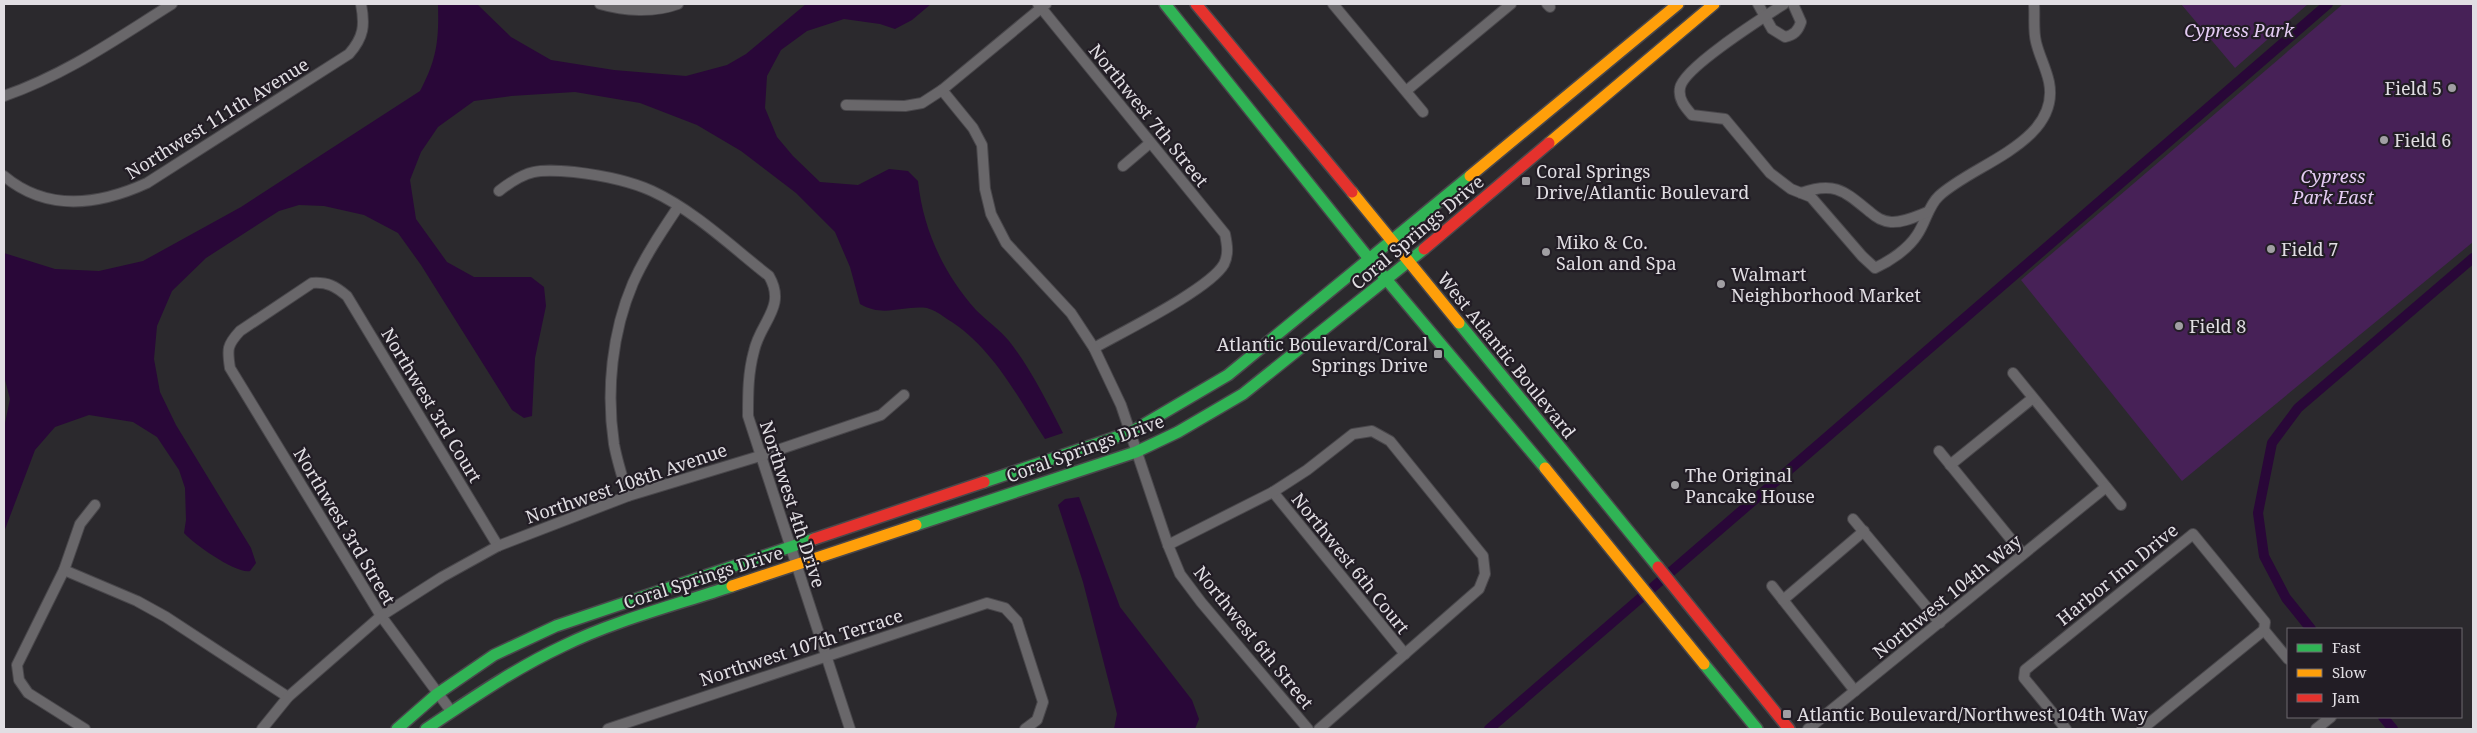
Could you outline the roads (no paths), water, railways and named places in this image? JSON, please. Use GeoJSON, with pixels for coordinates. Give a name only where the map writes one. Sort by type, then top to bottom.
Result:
{"type":"FeatureCollection","features":[{"type":"Feature","properties":{"kind":"main road"},"geometry":{"type":"LineString","coordinates":[[1165,4],[1370,260],[1577,507],[1757,729]]}},
{"type":"Feature","properties":{"kind":"main road","name":"West Atlantic Boulevard"},"geometry":{"type":"LineString","coordinates":[[1196,4],[1393,241],[1789,729]]}},
{"type":"Feature","properties":{"kind":"main road","name":"Coral Springs Drive"},"geometry":{"type":"LineString","coordinates":[[397,729],[437,694],[494,655],[556,626],[1131,432],[1228,375],[1370,260],[1678,4]]}},
{"type":"Feature","properties":{"kind":"main road","name":"Coral Springs Drive"},"geometry":{"type":"LineString","coordinates":[[426,729],[506,675],[564,644],[621,623],[1136,452],[1178,432],[1242,394],[1387,280],[1714,4]]}},
{"type":"Feature","properties":{"kind":"street"},"geometry":{"type":"LineString","coordinates":[[4,96],[40,83],[70,68],[172,4]]}},
{"type":"Feature","properties":{"kind":"street","name":"Northwest 111th Avenue"},"geometry":{"type":"LineString","coordinates":[[4,176],[30,193],[51,200],[91,201],[120,196],[147,183],[349,54],[360,42],[363,29],[361,4]]}},
{"type":"Feature","properties":{"kind":"street"},"geometry":{"type":"LineString","coordinates":[[600,4],[613,8],[640,10],[678,4]]}},
{"type":"Feature","properties":{"kind":"street"},"geometry":{"type":"LineString","coordinates":[[1333,4],[1423,112]]}},
{"type":"Feature","properties":{"kind":"street"},"geometry":{"type":"LineString","coordinates":[[1406,91],[1511,4]]}},
{"type":"Feature","properties":{"kind":"street"},"geometry":{"type":"LineString","coordinates":[[1758,4],[1764,17],[1777,34],[1785,37],[1792,36],[1798,30],[1801,22],[1793,4]]}},
{"type":"Feature","properties":{"kind":"street"},"geometry":{"type":"LineString","coordinates":[[1784,4],[1694,69],[1683,80],[1680,88],[1680,98],[1692,115],[1725,119],[1770,173],[1791,189],[1811,197],[1862,256],[1875,268],[1891,260],[1917,236],[1934,201],[1961,178],[2013,149],[2027,138],[2039,124],[2050,96],[2049,82],[2036,40],[2034,4]]}},
{"type":"Feature","properties":{"kind":"street"},"geometry":{"type":"LineString","coordinates":[[846,105],[905,106],[922,102],[942,90],[1042,5]]}},
{"type":"Feature","properties":{"kind":"street","name":"Northwest 7th Street"},"geometry":{"type":"LineString","coordinates":[[1042,5],[1150,143],[1225,234],[1228,250],[1224,264],[1214,276],[1148,318],[1094,348]]}},
{"type":"Feature","properties":{"kind":"street","name":"Northwest 6th Street"},"geometry":{"type":"LineString","coordinates":[[942,90],[973,128],[982,145],[985,190],[991,214],[1006,243],[1054,293],[1094,348],[1121,405],[1168,546],[1180,574],[1201,602],[1308,729]]}},
{"type":"Feature","properties":{"kind":"street"},"geometry":{"type":"LineString","coordinates":[[1122,166],[1150,143]]}},
{"type":"Feature","properties":{"kind":"street"},"geometry":{"type":"LineString","coordinates":[[499,191],[518,175],[531,172],[558,171],[620,180],[652,191],[678,207],[633,283],[620,323],[611,371],[610,410],[614,445],[628,496]]}},
{"type":"Feature","properties":{"kind":"street"},"geometry":{"type":"LineString","coordinates":[[1801,193],[1817,188],[1833,187],[1846,192],[1880,221],[1893,223],[1928,212]]}},
{"type":"Feature","properties":{"kind":"street","name":"Northwest 4th Drive"},"geometry":{"type":"LineString","coordinates":[[678,207],[700,221],[769,276],[776,288],[776,304],[754,348],[747,381],[748,416],[788,547],[796,565],[850,729]]}},
{"type":"Feature","properties":{"kind":"street","name":"Northwest 3rd Court"},"geometry":{"type":"LineString","coordinates":[[227,350],[240,331],[312,284],[323,282],[333,285],[347,296],[498,546]]}},
{"type":"Feature","properties":{"kind":"street","name":"Northwest 3rd Street"},"geometry":{"type":"LineString","coordinates":[[227,350],[230,368],[381,616],[451,711]]}},
{"type":"Feature","properties":{"kind":"street"},"geometry":{"type":"LineString","coordinates":[[2013,373],[2121,506]]}},
{"type":"Feature","properties":{"kind":"street","name":"Northwest 108th Avenue"},"geometry":{"type":"LineString","coordinates":[[262,729],[288,697],[381,616],[442,577],[498,546],[628,496],[760,456],[881,415],[904,395]]}},
{"type":"Feature","properties":{"kind":"street"},"geometry":{"type":"LineString","coordinates":[[1950,465],[2033,398]]}},
{"type":"Feature","properties":{"kind":"street"},"geometry":{"type":"LineString","coordinates":[[1168,546],[1273,492],[1307,470],[1353,434],[1372,431],[1390,441],[1483,556],[1485,574],[1479,589],[1318,729]]}},
{"type":"Feature","properties":{"kind":"street"},"geometry":{"type":"LineString","coordinates":[[1939,451],[2023,554]]}},
{"type":"Feature","properties":{"kind":"street","name":"Northwest 104th Way"},"geometry":{"type":"LineString","coordinates":[[1808,729],[2106,487]]}},
{"type":"Feature","properties":{"kind":"street","name":"Northwest 6th Court"},"geometry":{"type":"LineString","coordinates":[[1273,492],[1405,654]]}},
{"type":"Feature","properties":{"kind":"street"},"geometry":{"type":"LineString","coordinates":[[85,729],[28,693],[19,680],[17,665],[64,570],[80,524],[95,505]]}},
{"type":"Feature","properties":{"kind":"street"},"geometry":{"type":"LineString","coordinates":[[1853,519],[1940,623]]}},
{"type":"Feature","properties":{"kind":"street"},"geometry":{"type":"LineString","coordinates":[[1783,600],[1864,531]]}},
{"type":"Feature","properties":{"kind":"street","name":"Harbor Inn Drive"},"geometry":{"type":"LineString","coordinates":[[2066,729],[2024,678],[2025,670],[2193,534],[2265,622],[2264,630],[2287,658]]}},
{"type":"Feature","properties":{"kind":"street"},"geometry":{"type":"LineString","coordinates":[[64,570],[137,601],[166,617],[288,697]]}},
{"type":"Feature","properties":{"kind":"street"},"geometry":{"type":"LineString","coordinates":[[1772,586],[1855,692]]}},
{"type":"Feature","properties":{"kind":"street","name":"Northwest 107th Terrace"},"geometry":{"type":"LineString","coordinates":[[608,729],[988,603],[1005,608],[1017,621],[1043,702],[1037,720],[1025,729]]}},
{"type":"Feature","properties":{"kind":"street"},"geometry":{"type":"LineString","coordinates":[[2142,729],[2264,630]]}},
{"type":"Feature","properties":{"kind":"street"},"geometry":{"type":"LineString","coordinates":[[2316,729],[2330,718]]}},
{"type":"Feature","properties":{"kind":"waterway"},"geometry":{"type":"LineString","coordinates":[[1489,729],[2328,4]]}},
{"type":"Feature","properties":{"kind":"waterway"},"geometry":{"type":"LineString","coordinates":[[2310,628],[2286,598],[2264,556],[2258,513],[2272,443],[2298,408],[2473,258]]}},
{"type":"Feature","properties":{"kind":"waterway"},"geometry":{"type":"LineString","coordinates":[[2384,718],[2393,729]]}},
{"type":"Feature","properties":{"kind":"place","name":"Field 5"},"geometry":{"type":"Point","coordinates":[2452,88]}},
{"type":"Feature","properties":{"kind":"place","name":"Field 6"},"geometry":{"type":"Point","coordinates":[2384,140]}},
{"type":"Feature","properties":{"kind":"place","name":"Coral Springs Drive/Atlantic Boulevard"},"geometry":{"type":"Point","coordinates":[1526,181]}},
{"type":"Feature","properties":{"kind":"place","name":"Field 7"},"geometry":{"type":"Point","coordinates":[2271,249]}},
{"type":"Feature","properties":{"kind":"place","name":"Miko & Co. Salon and Spa"},"geometry":{"type":"Point","coordinates":[1546,252]}},
{"type":"Feature","properties":{"kind":"place","name":"Walmart Neighborhood Market"},"geometry":{"type":"Point","coordinates":[1721,284]}},
{"type":"Feature","properties":{"kind":"place","name":"Field 8"},"geometry":{"type":"Point","coordinates":[2179,326]}},
{"type":"Feature","properties":{"kind":"place","name":"Atlantic Boulevard/Coral Springs Drive"},"geometry":{"type":"Point","coordinates":[1438,354]}},
{"type":"Feature","properties":{"kind":"place","name":"The Original Pancake House"},"geometry":{"type":"Point","coordinates":[1675,485]}},
{"type":"Feature","properties":{"kind":"place","name":"Atlantic Boulevard/Northwest 104th Way"},"geometry":{"type":"Point","coordinates":[1787,714]}},
{"type":"Feature","properties":{"kind":"park label","name":"Cypress Park"},"geometry":{"type":"Point","coordinates":[2239,30]}},
{"type":"Feature","properties":{"kind":"park label","name":"Cypress Park East"},"geometry":{"type":"Point","coordinates":[2333,186]}}]}
